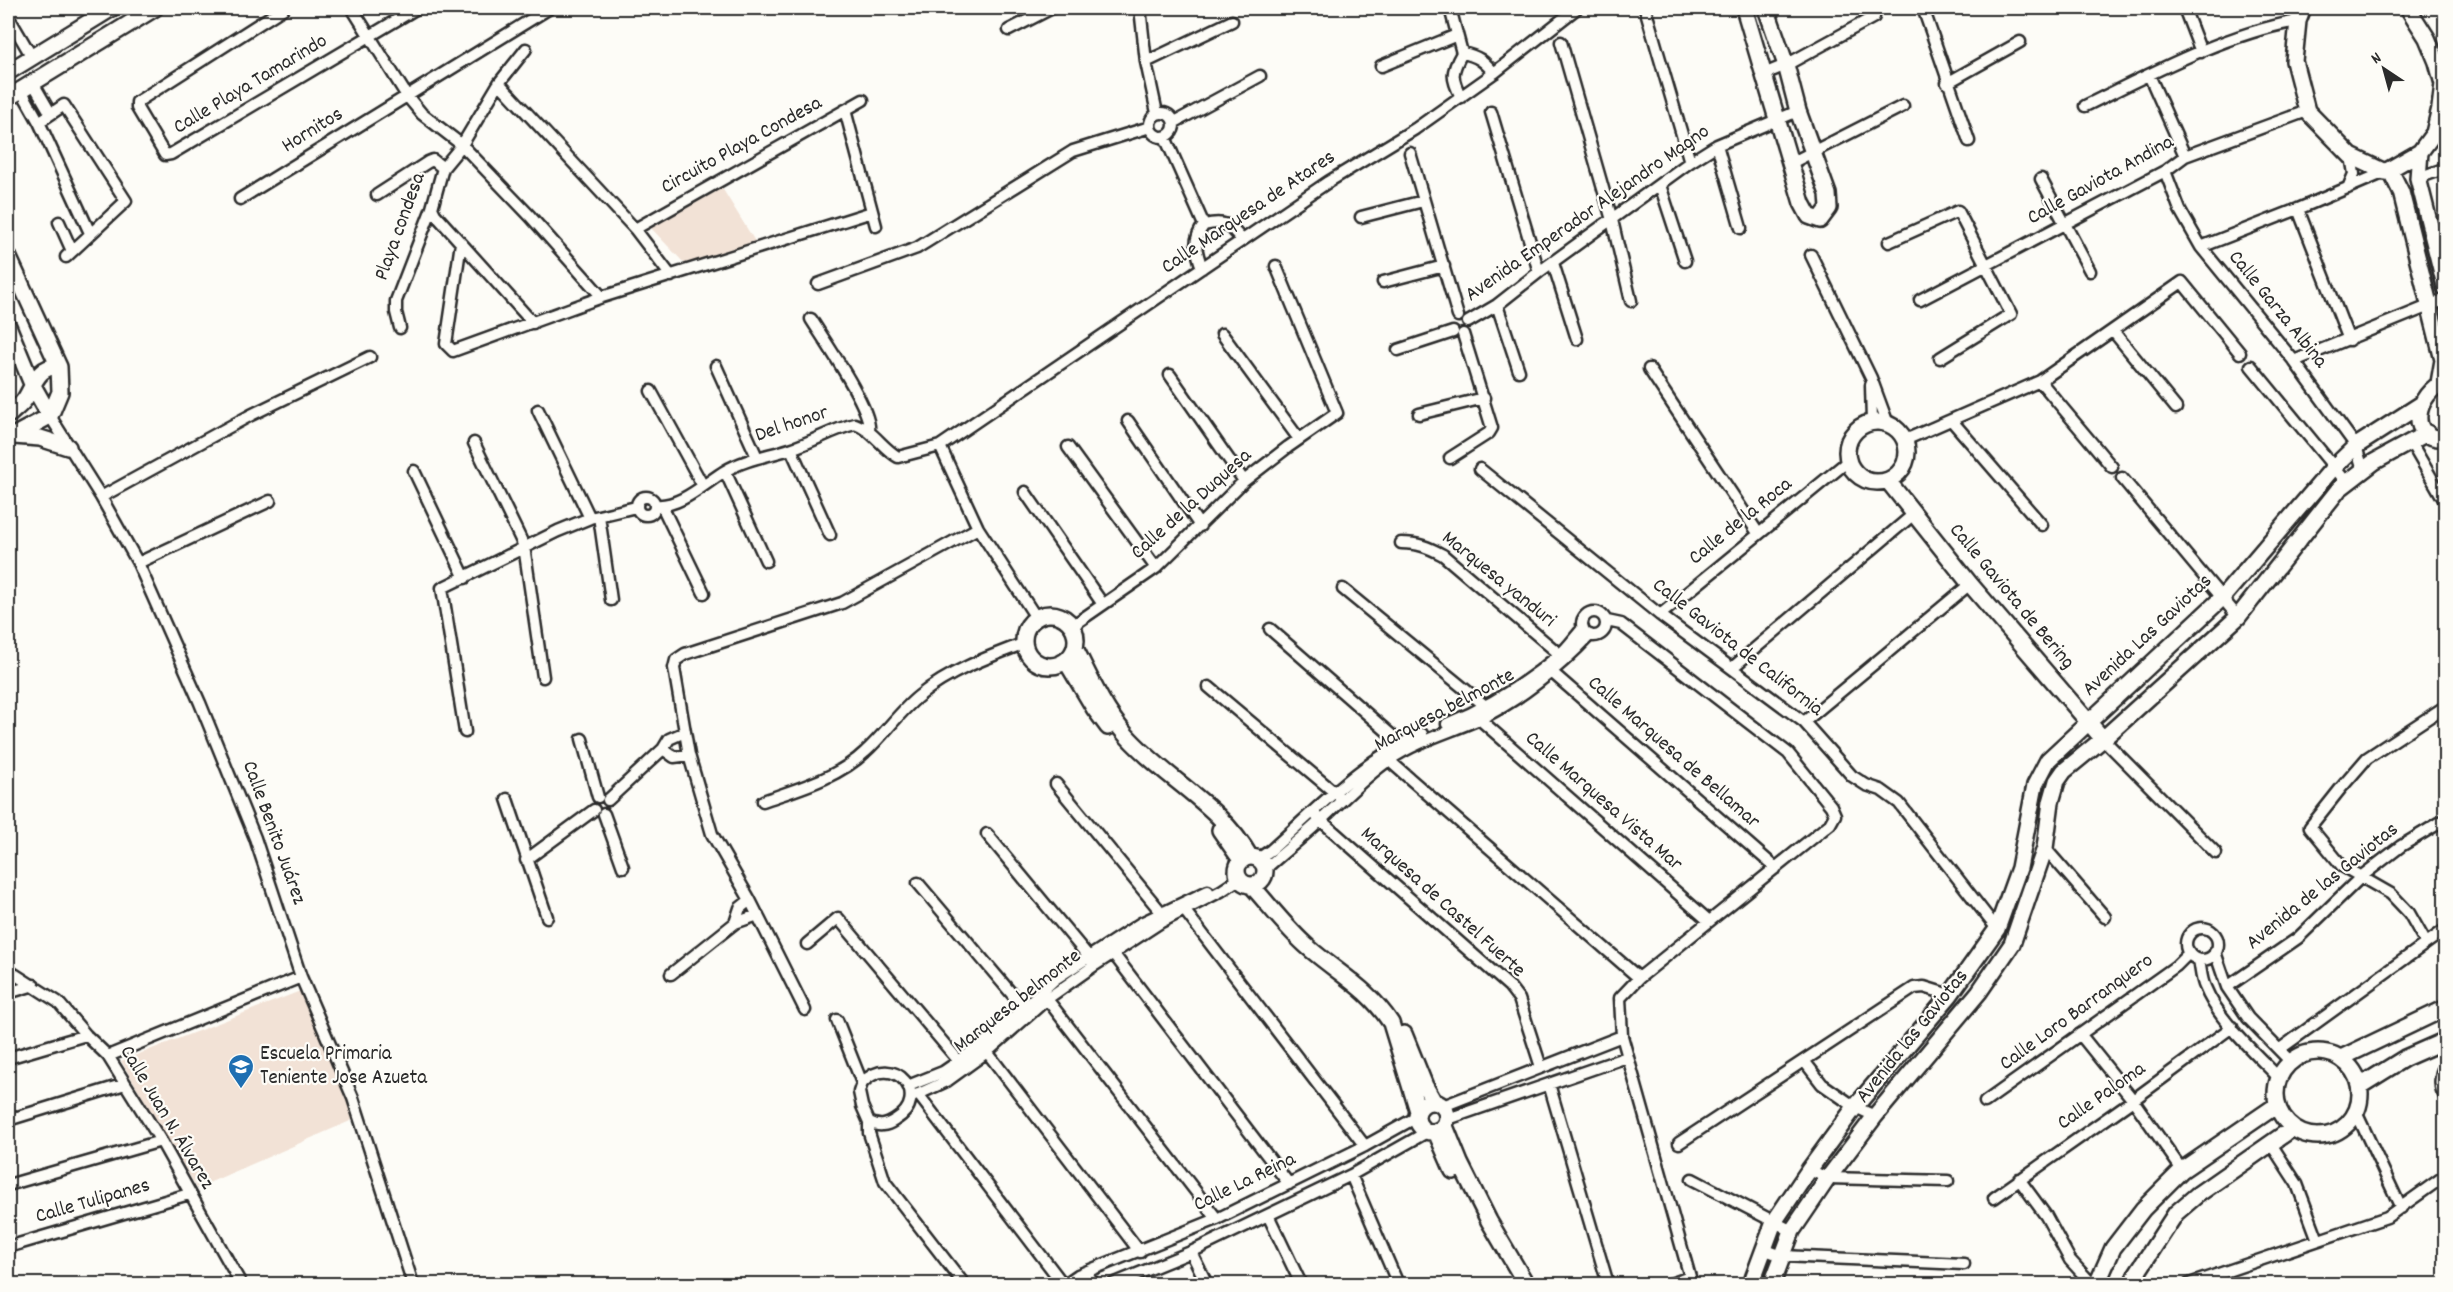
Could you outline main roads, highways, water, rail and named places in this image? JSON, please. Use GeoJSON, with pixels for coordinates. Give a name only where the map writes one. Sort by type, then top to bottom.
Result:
{"type":"FeatureCollection","features":[{"type":"Feature","properties":{"kind":"place","name":"Escuela Primaria Teniente Jose Azueta"},"geometry":{"type":"Point","coordinates":[241,1090]}}]}
